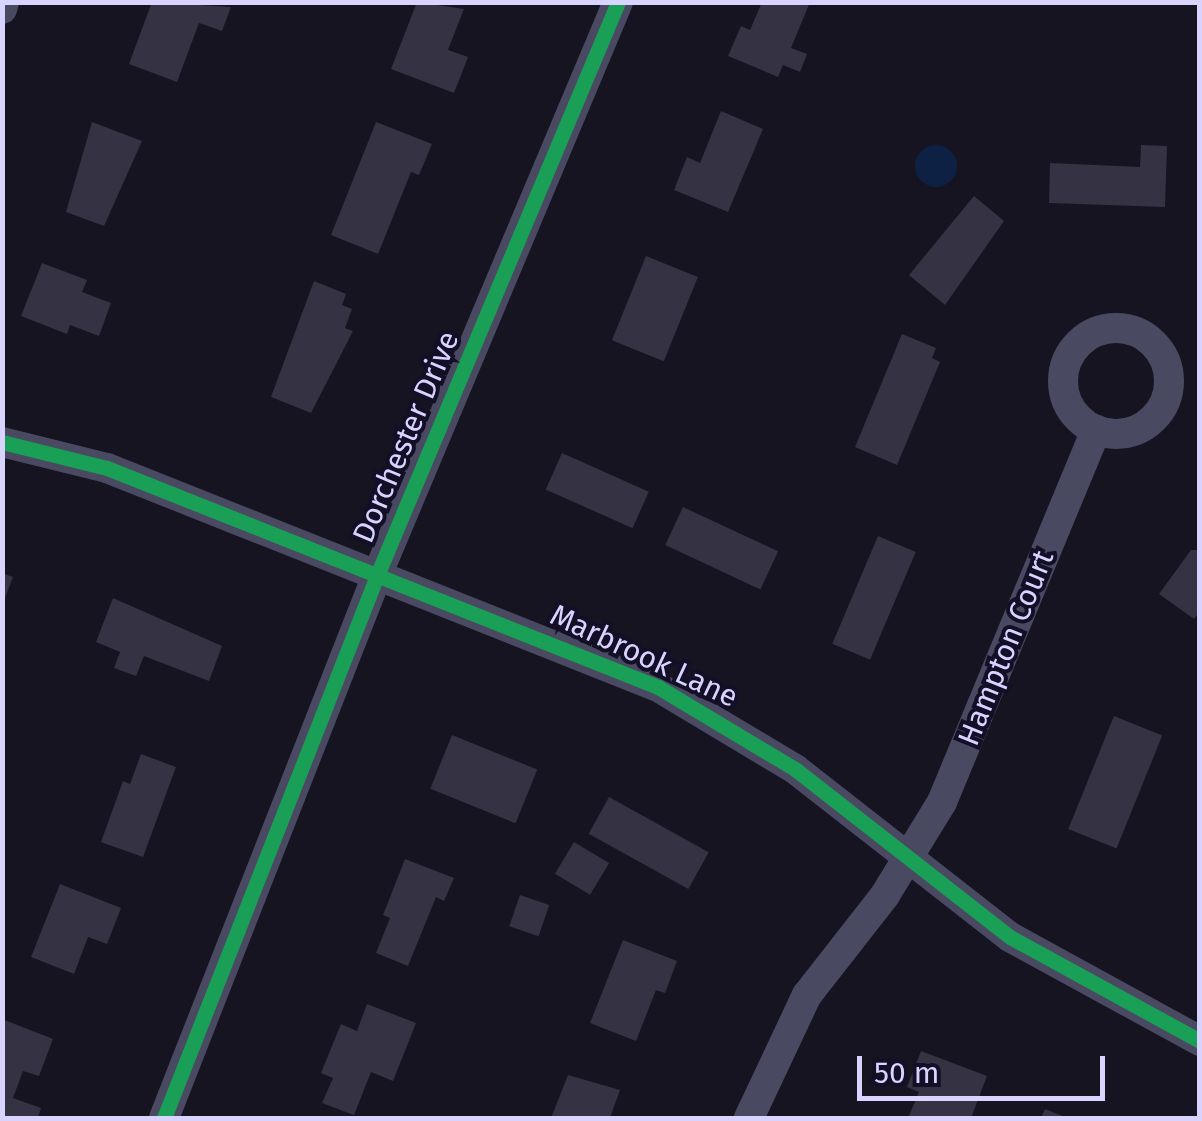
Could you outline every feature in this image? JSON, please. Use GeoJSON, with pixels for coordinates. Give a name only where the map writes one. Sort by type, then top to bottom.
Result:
{"type":"FeatureCollection","features":[{"type":"Feature","properties":{"kind":"street","name":"Dorchester Drive"},"geometry":{"type":"LineString","coordinates":[[164,1118],[378,573],[618,2]]}},
{"type":"Feature","properties":{"kind":"street","name":"Hampton Court"},"geometry":{"type":"LineString","coordinates":[[748,1118],[807,995],[908,861],[942,802],[1096,430]]}},
{"type":"Feature","properties":{"kind":"street","name":"Marbrook Lane"},"geometry":{"type":"LineString","coordinates":[[2,442],[107,468],[658,686],[795,769],[1010,937],[1200,1041]]}},
{"type":"Feature","properties":{"kind":"water"},"geometry":{"type":"Polygon","coordinates":[[[936,145],[951,151],[957,166],[951,181],[936,187],[921,181],[915,166],[921,151],[936,145]]]}},
{"type":"Feature","properties":{"kind":"building"},"geometry":{"type":"Polygon","coordinates":[[[152,2],[231,7],[222,31],[199,23],[177,82],[129,64],[152,2]]]}},
{"type":"Feature","properties":{"kind":"building"},"geometry":{"type":"Polygon","coordinates":[[[417,2],[464,9],[448,50],[468,57],[454,93],[391,69],[417,2]]]}},
{"type":"Feature","properties":{"kind":"building"},"geometry":{"type":"Polygon","coordinates":[[[762,2],[810,2],[791,48],[807,54],[800,72],[783,65],[778,77],[728,56],[741,26],[750,30],[762,2]]]}},
{"type":"Feature","properties":{"kind":"building"},"geometry":{"type":"Polygon","coordinates":[[[721,111],[763,129],[728,212],[674,190],[687,157],[700,163],[721,111]]]}},
{"type":"Feature","properties":{"kind":"building"},"geometry":{"type":"Polygon","coordinates":[[[92,122],[142,141],[104,226],[66,212],[92,122]]]}},
{"type":"Feature","properties":{"kind":"building"},"geometry":{"type":"Polygon","coordinates":[[[376,122],[432,144],[419,175],[411,172],[378,254],[331,235],[376,122]]]}},
{"type":"Feature","properties":{"kind":"building"},"geometry":{"type":"Polygon","coordinates":[[[1141,145],[1167,146],[1165,207],[1049,203],[1050,163],[1140,167],[1141,145]]]}},
{"type":"Feature","properties":{"kind":"building"},"geometry":{"type":"Polygon","coordinates":[[[974,196],[1004,221],[945,305],[909,275],[974,196]]]}},
{"type":"Feature","properties":{"kind":"building"},"geometry":{"type":"Polygon","coordinates":[[[646,256],[698,277],[664,361],[612,340],[646,256]]]}},
{"type":"Feature","properties":{"kind":"building"},"geometry":{"type":"Polygon","coordinates":[[[42,263],[87,280],[82,292],[111,303],[99,336],[70,325],[67,334],[21,316],[42,263]]]}},
{"type":"Feature","properties":{"kind":"building"},"geometry":{"type":"Polygon","coordinates":[[[314,281],[346,294],[342,305],[352,309],[345,328],[353,331],[311,413],[271,397],[314,281]]]}},
{"type":"Feature","properties":{"kind":"building"},"geometry":{"type":"Polygon","coordinates":[[[902,334],[936,348],[932,358],[940,362],[897,465],[855,447],[902,334]]]}},
{"type":"Feature","properties":{"kind":"building"},"geometry":{"type":"Polygon","coordinates":[[[562,453],[649,492],[633,528],[546,490],[562,453]]]}},
{"type":"Feature","properties":{"kind":"building"},"geometry":{"type":"Polygon","coordinates":[[[683,507],[778,551],[760,589],[665,545],[683,507]]]}},
{"type":"Feature","properties":{"kind":"building"},"geometry":{"type":"Polygon","coordinates":[[[878,536],[916,552],[870,660],[832,644],[878,536]]]}},
{"type":"Feature","properties":{"kind":"building"},"geometry":{"type":"Polygon","coordinates":[[[1191,550],[1200,550],[1200,611],[1194,619],[1159,594],[1191,550]]]}},
{"type":"Feature","properties":{"kind":"building"},"geometry":{"type":"Polygon","coordinates":[[[2,573],[13,577],[3,603],[2,603],[2,573]]]}},
{"type":"Feature","properties":{"kind":"building"},"geometry":{"type":"Polygon","coordinates":[[[113,598],[222,646],[209,681],[144,656],[136,676],[114,668],[120,652],[96,642],[113,598]]]}},
{"type":"Feature","properties":{"kind":"building"},"geometry":{"type":"Polygon","coordinates":[[[1114,716],[1162,735],[1117,849],[1068,829],[1114,716]]]}},
{"type":"Feature","properties":{"kind":"building"},"geometry":{"type":"Polygon","coordinates":[[[452,735],[537,769],[516,823],[430,789],[452,735]]]}},
{"type":"Feature","properties":{"kind":"building"},"geometry":{"type":"Polygon","coordinates":[[[141,754],[176,767],[143,857],[101,842],[123,781],[130,784],[141,754]]]}},
{"type":"Feature","properties":{"kind":"building"},"geometry":{"type":"Polygon","coordinates":[[[609,797],[709,852],[688,889],[589,834],[609,797]]]}},
{"type":"Feature","properties":{"kind":"building"},"geometry":{"type":"Polygon","coordinates":[[[574,842],[609,863],[590,895],[555,874],[574,842]]]}},
{"type":"Feature","properties":{"kind":"building"},"geometry":{"type":"Polygon","coordinates":[[[405,859],[454,878],[444,901],[436,897],[408,966],[376,953],[390,918],[383,915],[405,859]]]}},
{"type":"Feature","properties":{"kind":"building"},"geometry":{"type":"Polygon","coordinates":[[[60,884],[121,908],[107,944],[88,937],[74,974],[31,957],[60,884]]]}},
{"type":"Feature","properties":{"kind":"building"},"geometry":{"type":"Polygon","coordinates":[[[520,895],[549,905],[539,936],[509,926],[520,895]]]}},
{"type":"Feature","properties":{"kind":"building"},"geometry":{"type":"Polygon","coordinates":[[[623,940],[677,961],[665,993],[656,990],[636,1041],[590,1023],[623,940]]]}},
{"type":"Feature","properties":{"kind":"building"},"geometry":{"type":"Polygon","coordinates":[[[367,1004],[416,1023],[393,1081],[371,1072],[354,1115],[322,1103],[333,1078],[321,1073],[341,1024],[357,1031],[367,1004]]]}},
{"type":"Feature","properties":{"kind":"building"},"geometry":{"type":"Polygon","coordinates":[[[2,1019],[53,1039],[39,1076],[23,1071],[13,1098],[41,1108],[38,1118],[2,1118],[2,1019]]]}},
{"type":"Feature","properties":{"kind":"building"},"geometry":{"type":"Polygon","coordinates":[[[921,1051],[987,1076],[971,1118],[908,1118],[919,1092],[907,1087],[921,1051]]]}},
{"type":"Feature","properties":{"kind":"building"},"geometry":{"type":"Polygon","coordinates":[[[568,1075],[620,1090],[610,1118],[551,1118],[568,1075]]]}},
{"type":"Feature","properties":{"kind":"building"},"geometry":{"type":"Polygon","coordinates":[[[1045,1109],[1068,1118],[1041,1118],[1045,1109]]]}},
{"type":"Feature","properties":{"kind":"cycle path"},"geometry":{"type":"LineString","coordinates":[[164,1118],[378,573],[618,2]]}},
{"type":"Feature","properties":{"kind":"cycle path"},"geometry":{"type":"LineString","coordinates":[[2,442],[107,468],[658,687],[795,769],[1010,937],[1200,1041]]}}]}
